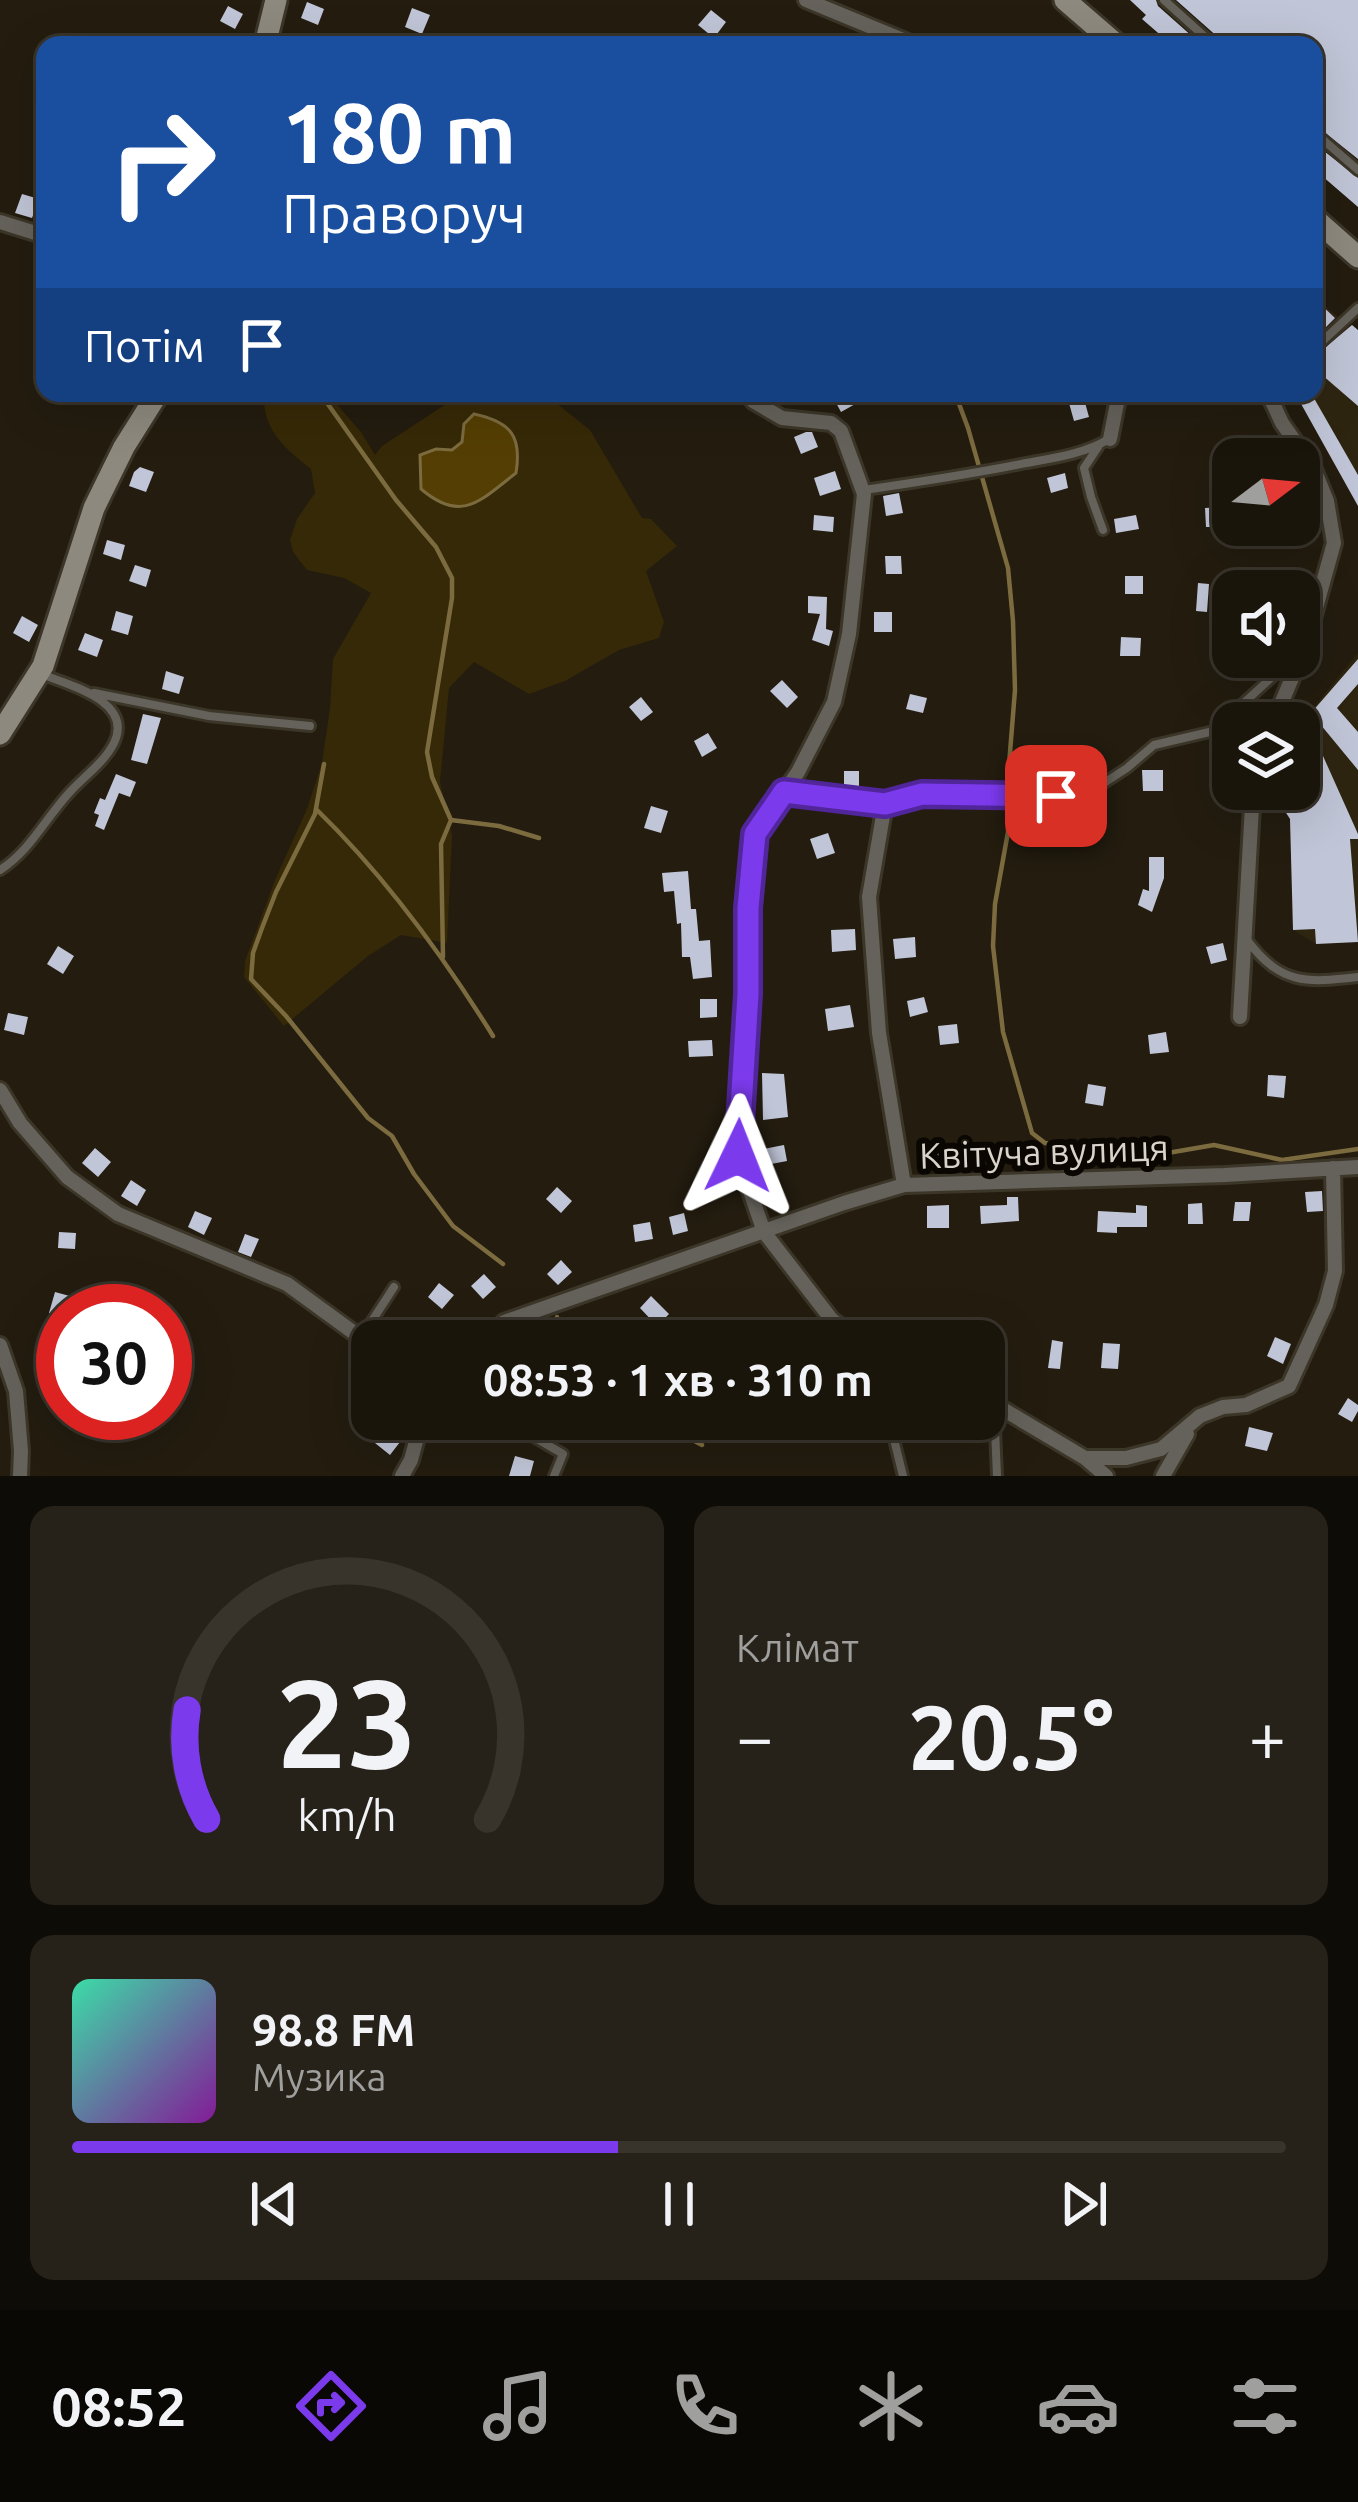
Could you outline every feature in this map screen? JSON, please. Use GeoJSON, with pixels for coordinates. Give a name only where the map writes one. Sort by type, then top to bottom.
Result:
{"type":"FeatureCollection","features":[{"type":"Feature","properties":{"kind":"street"},"geometry":{"type":"LineString","coordinates":[[267,36],[276,0]]}},
{"type":"Feature","properties":{"kind":"street"},"geometry":{"type":"LineString","coordinates":[[806,0],[893,36]]}},
{"type":"Feature","properties":{"kind":"street"},"geometry":{"type":"LineString","coordinates":[[1065,0],[1107,36]]}},
{"type":"Feature","properties":{"kind":"street"},"geometry":{"type":"LineString","coordinates":[[0,222],[36,233]]}},
{"type":"Feature","properties":{"kind":"street"},"geometry":{"type":"LineString","coordinates":[[1323,226],[1358,257]]}},
{"type":"Feature","properties":{"kind":"street"},"geometry":{"type":"LineString","coordinates":[[0,734],[39,674],[94,508],[152,402]]}},
{"type":"Feature","properties":{"kind":"street"},"geometry":{"type":"LineString","coordinates":[[755,402],[782,418],[831,423],[841,431],[864,490],[849,634],[834,702],[798,772],[755,834],[738,1156],[764,1232],[832,1320]]}},
{"type":"Feature","properties":{"kind":"street"},"geometry":{"type":"LineString","coordinates":[[1105,442],[1116,402]]}},
{"type":"Feature","properties":{"kind":"street"},"geometry":{"type":"LineString","coordinates":[[1272,402],[1313,467],[1328,501],[1334,543],[1320,587]]}},
{"type":"Feature","properties":{"kind":"street"},"geometry":{"type":"LineString","coordinates":[[885,804],[869,897],[879,1033],[904,1185]]}},
{"type":"Feature","properties":{"kind":"street"},"geometry":{"type":"LineString","coordinates":[[1240,1017],[1252,810]]}},
{"type":"Feature","properties":{"kind":"street"},"geometry":{"type":"LineString","coordinates":[[0,1090],[20,1124],[67,1178],[118,1214],[287,1285],[351,1331]]}},
{"type":"Feature","properties":{"kind":"street","name":"Квітуча вулиця"},"geometry":{"type":"LineString","coordinates":[[510,1320],[904,1185],[1358,1166]]}},
{"type":"Feature","properties":{"kind":"street"},"geometry":{"type":"LineString","coordinates":[[1085,1458],[1126,1458],[1161,1449],[1200,1416],[1246,1405],[1289,1386],[1326,1304],[1335,1271],[1333,1168]]}},
{"type":"Feature","properties":{"kind":"street"},"geometry":{"type":"LineString","coordinates":[[0,1345],[16,1391],[20,1476]]}},
{"type":"Feature","properties":{"kind":"street"},"geometry":{"type":"LineString","coordinates":[[1005,1410],[1085,1458],[1106,1476]]}},
{"type":"Feature","properties":{"kind":"street"},"geometry":{"type":"LineString","coordinates":[[1163,1476],[1192,1424]]}},
{"type":"Feature","properties":{"kind":"street"},"geometry":{"type":"LineString","coordinates":[[406,1472],[416,1440]]}},
{"type":"Feature","properties":{"kind":"lane"},"geometry":{"type":"LineString","coordinates":[[1164,0],[1204,36]]}},
{"type":"Feature","properties":{"kind":"lane"},"geometry":{"type":"LineString","coordinates":[[1323,140],[1358,170]]}},
{"type":"Feature","properties":{"kind":"lane"},"geometry":{"type":"LineString","coordinates":[[1323,341],[1358,308]]}},
{"type":"Feature","properties":{"kind":"lane"},"geometry":{"type":"LineString","coordinates":[[864,490],[956,478],[1063,456],[1105,442]]}},
{"type":"Feature","properties":{"kind":"lane"},"geometry":{"type":"LineString","coordinates":[[1103,530],[1084,468],[1105,442]]}},
{"type":"Feature","properties":{"kind":"lane"},"geometry":{"type":"LineString","coordinates":[[39,674],[87,692],[209,716],[310,726]]}},
{"type":"Feature","properties":{"kind":"lane"},"geometry":{"type":"LineString","coordinates":[[1247,702],[1272,678]]}},
{"type":"Feature","properties":{"kind":"lane"},"geometry":{"type":"LineString","coordinates":[[0,870],[18,859],[114,743],[118,726],[111,709],[87,692]]}},
{"type":"Feature","properties":{"kind":"lane"},"geometry":{"type":"LineString","coordinates":[[784,792],[885,804],[922,794],[1056,796],[1097,787],[1154,746],[1212,732]]}},
{"type":"Feature","properties":{"kind":"lane"},"geometry":{"type":"LineString","coordinates":[[1246,939],[1261,958],[1288,977],[1313,982],[1358,977]]}},
{"type":"Feature","properties":{"kind":"lane"},"geometry":{"type":"LineString","coordinates":[[373,1320],[394,1287]]}},
{"type":"Feature","properties":{"kind":"lane"},"geometry":{"type":"LineString","coordinates":[[539,1440],[563,1454],[554,1476]]}},
{"type":"Feature","properties":{"kind":"lane"},"geometry":{"type":"LineString","coordinates":[[894,1440],[903,1476]]}},
{"type":"Feature","properties":{"kind":"lane"},"geometry":{"type":"LineString","coordinates":[[993,1440],[997,1476]]}},
{"type":"Feature","properties":{"kind":"shaded area"},"geometry":{"type":"Polygon","coordinates":[[[1323,304],[1358,333],[1358,506],[1300,402],[1323,402],[1323,304]]]}},
{"type":"Feature","properties":{"kind":"shaded area"},"geometry":{"type":"Polygon","coordinates":[[[264,402],[335,402],[375,455],[449,402],[555,402],[590,430],[642,518],[651,519],[677,546],[646,571],[664,622],[659,638],[619,650],[565,681],[529,694],[474,662],[449,688],[440,782],[452,836],[447,943],[401,935],[368,956],[284,1026],[244,977],[245,961],[322,763],[333,659],[371,593],[344,578],[307,570],[293,552],[290,540],[297,519],[315,493],[311,469],[284,445],[264,402]]]}},
{"type":"Feature","properties":{"kind":"shaded area"},"geometry":{"type":"Polygon","coordinates":[[[474,414],[497,421],[511,433],[517,449],[516,473],[471,504],[448,505],[421,489],[420,455],[452,450],[462,442],[464,424],[474,414]]]}},
{"type":"Feature","properties":{"kind":"shaded area"},"geometry":{"type":"Polygon","coordinates":[[[1358,653],[1358,942],[1316,944],[1293,930],[1290,819],[1284,810],[1320,810],[1318,702],[1358,653]]]}},
{"type":"Feature","properties":{"kind":"building"},"geometry":{"type":"Polygon","coordinates":[[[1130,0],[1156,0],[1192,36],[1162,36],[1142,19],[1146,15],[1130,0]]]}},
{"type":"Feature","properties":{"kind":"building"},"geometry":{"type":"Polygon","coordinates":[[[1176,0],[1358,0],[1358,159],[1323,131],[1323,36],[1217,36],[1176,0]]]}},
{"type":"Feature","properties":{"kind":"building"},"geometry":{"type":"Polygon","coordinates":[[[307,2],[324,9],[318,25],[301,18],[307,2]]]}},
{"type":"Feature","properties":{"kind":"building"},"geometry":{"type":"Polygon","coordinates":[[[228,6],[243,14],[235,29],[220,21],[228,6]]]}},
{"type":"Feature","properties":{"kind":"building"},"geometry":{"type":"Polygon","coordinates":[[[412,8],[430,15],[422,34],[405,27],[412,8]]]}},
{"type":"Feature","properties":{"kind":"building"},"geometry":{"type":"Polygon","coordinates":[[[711,10],[726,22],[716,36],[698,25],[711,10]]]}},
{"type":"Feature","properties":{"kind":"building"},"geometry":{"type":"Polygon","coordinates":[[[1323,150],[1358,178],[1358,207],[1323,177],[1323,150]]]}},
{"type":"Feature","properties":{"kind":"building"},"geometry":{"type":"Polygon","coordinates":[[[22,194],[36,198],[32,218],[15,213],[22,194]]]}},
{"type":"Feature","properties":{"kind":"building"},"geometry":{"type":"Polygon","coordinates":[[[1323,307],[1335,318],[1326,327],[1323,324],[1323,307]]]}},
{"type":"Feature","properties":{"kind":"building"},"geometry":{"type":"Polygon","coordinates":[[[1352,325],[1358,330],[1358,406],[1323,376],[1323,349],[1352,325]]]}},
{"type":"Feature","properties":{"kind":"building"},"geometry":{"type":"Polygon","coordinates":[[[836,402],[856,402],[857,403],[841,412],[836,402]]]}},
{"type":"Feature","properties":{"kind":"building"},"geometry":{"type":"Polygon","coordinates":[[[1085,402],[1089,417],[1074,421],[1069,403],[1085,402]]]}},
{"type":"Feature","properties":{"kind":"building"},"geometry":{"type":"Polygon","coordinates":[[[1300,402],[1316,402],[1358,475],[1358,506],[1300,402]]]}},
{"type":"Feature","properties":{"kind":"building"},"geometry":{"type":"Polygon","coordinates":[[[812,432],[818,447],[801,454],[794,437],[812,432]]]}},
{"type":"Feature","properties":{"kind":"building"},"geometry":{"type":"Polygon","coordinates":[[[140,467],[154,472],[146,492],[129,486],[140,467]]]}},
{"type":"Feature","properties":{"kind":"building"},"geometry":{"type":"Polygon","coordinates":[[[835,471],[841,489],[820,496],[814,478],[835,471]]]}},
{"type":"Feature","properties":{"kind":"building"},"geometry":{"type":"Polygon","coordinates":[[[1065,473],[1068,488],[1051,493],[1047,478],[1065,473]]]}},
{"type":"Feature","properties":{"kind":"building"},"geometry":{"type":"Polygon","coordinates":[[[899,493],[903,513],[886,516],[883,496],[899,493]]]}},
{"type":"Feature","properties":{"kind":"building"},"geometry":{"type":"Polygon","coordinates":[[[1205,508],[1212,508],[1212,527],[1206,527],[1205,508]]]}},
{"type":"Feature","properties":{"kind":"building"},"geometry":{"type":"Polygon","coordinates":[[[814,515],[834,517],[833,532],[813,530],[814,515]]]}},
{"type":"Feature","properties":{"kind":"building"},"geometry":{"type":"Polygon","coordinates":[[[1136,515],[1139,529],[1116,533],[1114,519],[1136,515]]]}},
{"type":"Feature","properties":{"kind":"building"},"geometry":{"type":"Polygon","coordinates":[[[107,540],[125,545],[121,560],[103,554],[107,540]]]}},
{"type":"Feature","properties":{"kind":"building"},"geometry":{"type":"Polygon","coordinates":[[[885,556],[901,556],[902,574],[886,574],[885,556]]]}},
{"type":"Feature","properties":{"kind":"building"},"geometry":{"type":"Polygon","coordinates":[[[135,565],[151,570],[146,587],[129,581],[135,565]]]}},
{"type":"Feature","properties":{"kind":"building"},"geometry":{"type":"Polygon","coordinates":[[[1125,576],[1143,576],[1143,594],[1125,594],[1125,576]]]}},
{"type":"Feature","properties":{"kind":"building"},"geometry":{"type":"Polygon","coordinates":[[[1198,583],[1209,584],[1207,612],[1196,611],[1198,583]]]}},
{"type":"Feature","properties":{"kind":"building"},"geometry":{"type":"Polygon","coordinates":[[[808,596],[827,597],[826,629],[833,631],[829,646],[812,640],[820,614],[808,613],[808,596]]]}},
{"type":"Feature","properties":{"kind":"building"},"geometry":{"type":"Polygon","coordinates":[[[116,611],[133,616],[128,635],[111,630],[116,611]]]}},
{"type":"Feature","properties":{"kind":"building"},"geometry":{"type":"Polygon","coordinates":[[[874,612],[892,612],[892,632],[874,632],[874,612]]]}},
{"type":"Feature","properties":{"kind":"building"},"geometry":{"type":"Polygon","coordinates":[[[22,616],[38,625],[29,642],[13,633],[22,616]]]}},
{"type":"Feature","properties":{"kind":"building"},"geometry":{"type":"Polygon","coordinates":[[[85,633],[103,640],[97,657],[78,650],[85,633]]]}},
{"type":"Feature","properties":{"kind":"building"},"geometry":{"type":"Polygon","coordinates":[[[1121,637],[1141,638],[1140,656],[1120,656],[1121,637]]]}},
{"type":"Feature","properties":{"kind":"building"},"geometry":{"type":"Polygon","coordinates":[[[1358,659],[1358,684],[1337,708],[1358,732],[1358,770],[1320,724],[1320,703],[1358,659]]]}},
{"type":"Feature","properties":{"kind":"building"},"geometry":{"type":"Polygon","coordinates":[[[166,671],[184,677],[179,694],[162,689],[166,671]]]}},
{"type":"Feature","properties":{"kind":"building"},"geometry":{"type":"Polygon","coordinates":[[[782,680],[798,697],[787,708],[770,691],[782,680]]]}},
{"type":"Feature","properties":{"kind":"building"},"geometry":{"type":"Polygon","coordinates":[[[910,694],[927,698],[923,713],[906,709],[910,694]]]}},
{"type":"Feature","properties":{"kind":"building"},"geometry":{"type":"Polygon","coordinates":[[[641,697],[653,712],[641,721],[629,707],[641,697]]]}},
{"type":"Feature","properties":{"kind":"building"},"geometry":{"type":"Polygon","coordinates":[[[143,714],[161,718],[147,764],[131,760],[143,714]]]}},
{"type":"Feature","properties":{"kind":"building"},"geometry":{"type":"Polygon","coordinates":[[[708,733],[717,748],[702,757],[694,741],[708,733]]]}},
{"type":"Feature","properties":{"kind":"building"},"geometry":{"type":"Polygon","coordinates":[[[1320,749],[1358,834],[1358,839],[1350,839],[1358,942],[1316,944],[1315,929],[1293,930],[1290,819],[1284,810],[1320,810],[1320,749]]]}},
{"type":"Feature","properties":{"kind":"building"},"geometry":{"type":"Polygon","coordinates":[[[1074,750],[1094,750],[1093,770],[1073,770],[1074,750]]]}},
{"type":"Feature","properties":{"kind":"building"},"geometry":{"type":"Polygon","coordinates":[[[1142,770],[1163,770],[1163,791],[1143,791],[1142,770]]]}},
{"type":"Feature","properties":{"kind":"building"},"geometry":{"type":"Polygon","coordinates":[[[844,771],[859,771],[859,789],[844,789],[844,771]]]}},
{"type":"Feature","properties":{"kind":"building"},"geometry":{"type":"Polygon","coordinates":[[[116,774],[136,782],[130,797],[119,793],[104,830],[95,826],[99,815],[94,813],[116,774]]]}},
{"type":"Feature","properties":{"kind":"building"},"geometry":{"type":"Polygon","coordinates":[[[651,806],[668,811],[661,833],[644,828],[651,806]]]}},
{"type":"Feature","properties":{"kind":"building"},"geometry":{"type":"Polygon","coordinates":[[[828,833],[835,853],[817,859],[810,839],[828,833]]]}},
{"type":"Feature","properties":{"kind":"building"},"geometry":{"type":"Polygon","coordinates":[[[1149,857],[1164,857],[1164,878],[1152,912],[1138,905],[1143,889],[1149,891],[1149,857]]]}},
{"type":"Feature","properties":{"kind":"building"},"geometry":{"type":"Polygon","coordinates":[[[688,871],[699,941],[710,940],[712,977],[693,979],[690,957],[682,957],[674,891],[664,892],[662,873],[688,871]]]}},
{"type":"Feature","properties":{"kind":"building"},"geometry":{"type":"Polygon","coordinates":[[[855,929],[856,950],[832,952],[831,930],[855,929]]]}},
{"type":"Feature","properties":{"kind":"building"},"geometry":{"type":"Polygon","coordinates":[[[915,937],[916,957],[895,959],[893,939],[915,937]]]}},
{"type":"Feature","properties":{"kind":"building"},"geometry":{"type":"Polygon","coordinates":[[[1223,943],[1227,960],[1211,964],[1206,947],[1223,943]]]}},
{"type":"Feature","properties":{"kind":"building"},"geometry":{"type":"Polygon","coordinates":[[[58,946],[74,956],[63,974],[47,964],[58,946]]]}},
{"type":"Feature","properties":{"kind":"building"},"geometry":{"type":"Polygon","coordinates":[[[924,997],[928,1012],[910,1017],[907,1001],[924,997]]]}},
{"type":"Feature","properties":{"kind":"building"},"geometry":{"type":"Polygon","coordinates":[[[700,999],[717,999],[717,1017],[700,1018],[700,999]]]}},
{"type":"Feature","properties":{"kind":"building"},"geometry":{"type":"Polygon","coordinates":[[[850,1005],[854,1027],[828,1031],[825,1009],[850,1005]]]}},
{"type":"Feature","properties":{"kind":"building"},"geometry":{"type":"Polygon","coordinates":[[[8,1013],[28,1017],[24,1035],[4,1030],[8,1013]]]}},
{"type":"Feature","properties":{"kind":"building"},"geometry":{"type":"Polygon","coordinates":[[[957,1024],[959,1043],[940,1045],[938,1026],[957,1024]]]}},
{"type":"Feature","properties":{"kind":"building"},"geometry":{"type":"Polygon","coordinates":[[[1166,1032],[1169,1052],[1150,1054],[1148,1035],[1166,1032]]]}},
{"type":"Feature","properties":{"kind":"building"},"geometry":{"type":"Polygon","coordinates":[[[712,1040],[713,1056],[689,1057],[688,1041],[712,1040]]]}},
{"type":"Feature","properties":{"kind":"building"},"geometry":{"type":"Polygon","coordinates":[[[762,1073],[784,1074],[788,1117],[763,1120],[762,1073]]]}},
{"type":"Feature","properties":{"kind":"building"},"geometry":{"type":"Polygon","coordinates":[[[1268,1075],[1286,1076],[1284,1098],[1267,1096],[1268,1075]]]}},
{"type":"Feature","properties":{"kind":"building"},"geometry":{"type":"Polygon","coordinates":[[[1088,1084],[1106,1087],[1103,1106],[1085,1103],[1088,1084]]]}},
{"type":"Feature","properties":{"kind":"building"},"geometry":{"type":"Polygon","coordinates":[[[940,1140],[942,1164],[924,1165],[922,1142],[940,1140]]]}},
{"type":"Feature","properties":{"kind":"building"},"geometry":{"type":"Polygon","coordinates":[[[784,1145],[787,1161],[755,1167],[752,1151],[784,1145]]]}},
{"type":"Feature","properties":{"kind":"building"},"geometry":{"type":"Polygon","coordinates":[[[95,1148],[111,1162],[98,1177],[82,1163],[95,1148]]]}},
{"type":"Feature","properties":{"kind":"building"},"geometry":{"type":"Polygon","coordinates":[[[131,1180],[146,1190],[137,1206],[121,1196],[131,1180]]]}},
{"type":"Feature","properties":{"kind":"building"},"geometry":{"type":"Polygon","coordinates":[[[557,1187],[572,1201],[561,1213],[546,1199],[557,1187]]]}},
{"type":"Feature","properties":{"kind":"building"},"geometry":{"type":"Polygon","coordinates":[[[1322,1191],[1323,1211],[1307,1212],[1305,1192],[1322,1191]]]}},
{"type":"Feature","properties":{"kind":"building"},"geometry":{"type":"Polygon","coordinates":[[[1007,1197],[1018,1197],[1019,1221],[981,1224],[980,1206],[1007,1205],[1007,1197]]]}},
{"type":"Feature","properties":{"kind":"building"},"geometry":{"type":"Polygon","coordinates":[[[1235,1202],[1251,1202],[1249,1221],[1233,1221],[1235,1202]]]}},
{"type":"Feature","properties":{"kind":"building"},"geometry":{"type":"Polygon","coordinates":[[[1202,1203],[1203,1224],[1188,1224],[1188,1204],[1202,1203]]]}},
{"type":"Feature","properties":{"kind":"building"},"geometry":{"type":"Polygon","coordinates":[[[949,1205],[949,1228],[927,1228],[927,1206],[949,1205]]]}},
{"type":"Feature","properties":{"kind":"building"},"geometry":{"type":"Polygon","coordinates":[[[1136,1205],[1147,1206],[1147,1227],[1097,1232],[1098,1211],[1136,1213],[1136,1205]]]}},
{"type":"Feature","properties":{"kind":"building"},"geometry":{"type":"Polygon","coordinates":[[[195,1211],[212,1218],[204,1235],[188,1227],[195,1211]]]}},
{"type":"Feature","properties":{"kind":"building"},"geometry":{"type":"Polygon","coordinates":[[[684,1213],[688,1231],[673,1235],[669,1217],[684,1213]]]}},
{"type":"Feature","properties":{"kind":"building"},"geometry":{"type":"Polygon","coordinates":[[[650,1222],[653,1239],[635,1242],[633,1225],[650,1222]]]}},
{"type":"Feature","properties":{"kind":"building"},"geometry":{"type":"Polygon","coordinates":[[[59,1232],[76,1233],[75,1249],[58,1248],[59,1232]]]}},
{"type":"Feature","properties":{"kind":"building"},"geometry":{"type":"Polygon","coordinates":[[[245,1234],[259,1239],[251,1257],[238,1252],[245,1234]]]}},
{"type":"Feature","properties":{"kind":"building"},"geometry":{"type":"Polygon","coordinates":[[[561,1260],[572,1272],[558,1285],[547,1274],[561,1260]]]}},
{"type":"Feature","properties":{"kind":"building"},"geometry":{"type":"Polygon","coordinates":[[[484,1274],[496,1287],[483,1299],[471,1286],[484,1274]]]}},
{"type":"Feature","properties":{"kind":"building"},"geometry":{"type":"Polygon","coordinates":[[[439,1283],[454,1295],[442,1309],[428,1297],[439,1283]]]}},
{"type":"Feature","properties":{"kind":"building"},"geometry":{"type":"Polygon","coordinates":[[[651,1296],[669,1314],[663,1320],[651,1320],[640,1308],[651,1296]]]}},
{"type":"Feature","properties":{"kind":"building"},"geometry":{"type":"Polygon","coordinates":[[[1275,1337],[1291,1344],[1283,1364],[1267,1356],[1275,1337]]]}},
{"type":"Feature","properties":{"kind":"building"},"geometry":{"type":"Polygon","coordinates":[[[1052,1340],[1063,1342],[1060,1369],[1048,1368],[1052,1340]]]}},
{"type":"Feature","properties":{"kind":"building"},"geometry":{"type":"Polygon","coordinates":[[[1103,1343],[1120,1344],[1118,1369],[1101,1368],[1103,1343]]]}},
{"type":"Feature","properties":{"kind":"building"},"geometry":{"type":"Polygon","coordinates":[[[1348,1398],[1358,1405],[1352,1422],[1338,1414],[1348,1398]]]}},
{"type":"Feature","properties":{"kind":"building"},"geometry":{"type":"Polygon","coordinates":[[[1249,1427],[1273,1433],[1267,1451],[1245,1446],[1249,1427]]]}},
{"type":"Feature","properties":{"kind":"building"},"geometry":{"type":"Polygon","coordinates":[[[378,1440],[400,1442],[390,1455],[375,1443],[378,1440]]]}},
{"type":"Feature","properties":{"kind":"building"},"geometry":{"type":"Polygon","coordinates":[[[515,1456],[534,1461],[530,1476],[509,1476],[515,1456]]]}},
{"type":"Feature","properties":{"kind":"waterway"},"geometry":{"type":"LineString","coordinates":[[326,402],[436,547],[452,578],[427,752],[432,777],[451,820],[499,826],[539,838]]}},
{"type":"Feature","properties":{"kind":"waterway"},"geometry":{"type":"LineString","coordinates":[[958,402],[1008,568],[1015,690],[1008,832],[993,946],[1003,1032],[1032,1133],[1045,1143],[1121,1155],[1150,1156],[1214,1145],[1282,1160],[1358,1149]]}},
{"type":"Feature","properties":{"kind":"waterway"},"geometry":{"type":"LineString","coordinates":[[324,764],[315,814],[262,928],[251,979],[368,1118],[392,1136],[453,1226],[503,1264]]}},
{"type":"Feature","properties":{"kind":"waterway"},"geometry":{"type":"LineString","coordinates":[[316,809],[411,917],[493,1036]]}},
{"type":"Feature","properties":{"kind":"waterway"},"geometry":{"type":"LineString","coordinates":[[443,957],[441,844],[451,820]]}},
{"type":"Feature","properties":{"kind":"waterway"},"geometry":{"type":"LineString","coordinates":[[693,1440],[702,1445]]}},
{"type":"Feature","properties":{"kind":"route"},"geometry":{"type":"LineString","coordinates":[[738,1156],[755,834],[784,792],[885,804],[922,794],[1056,796]]}}]}
